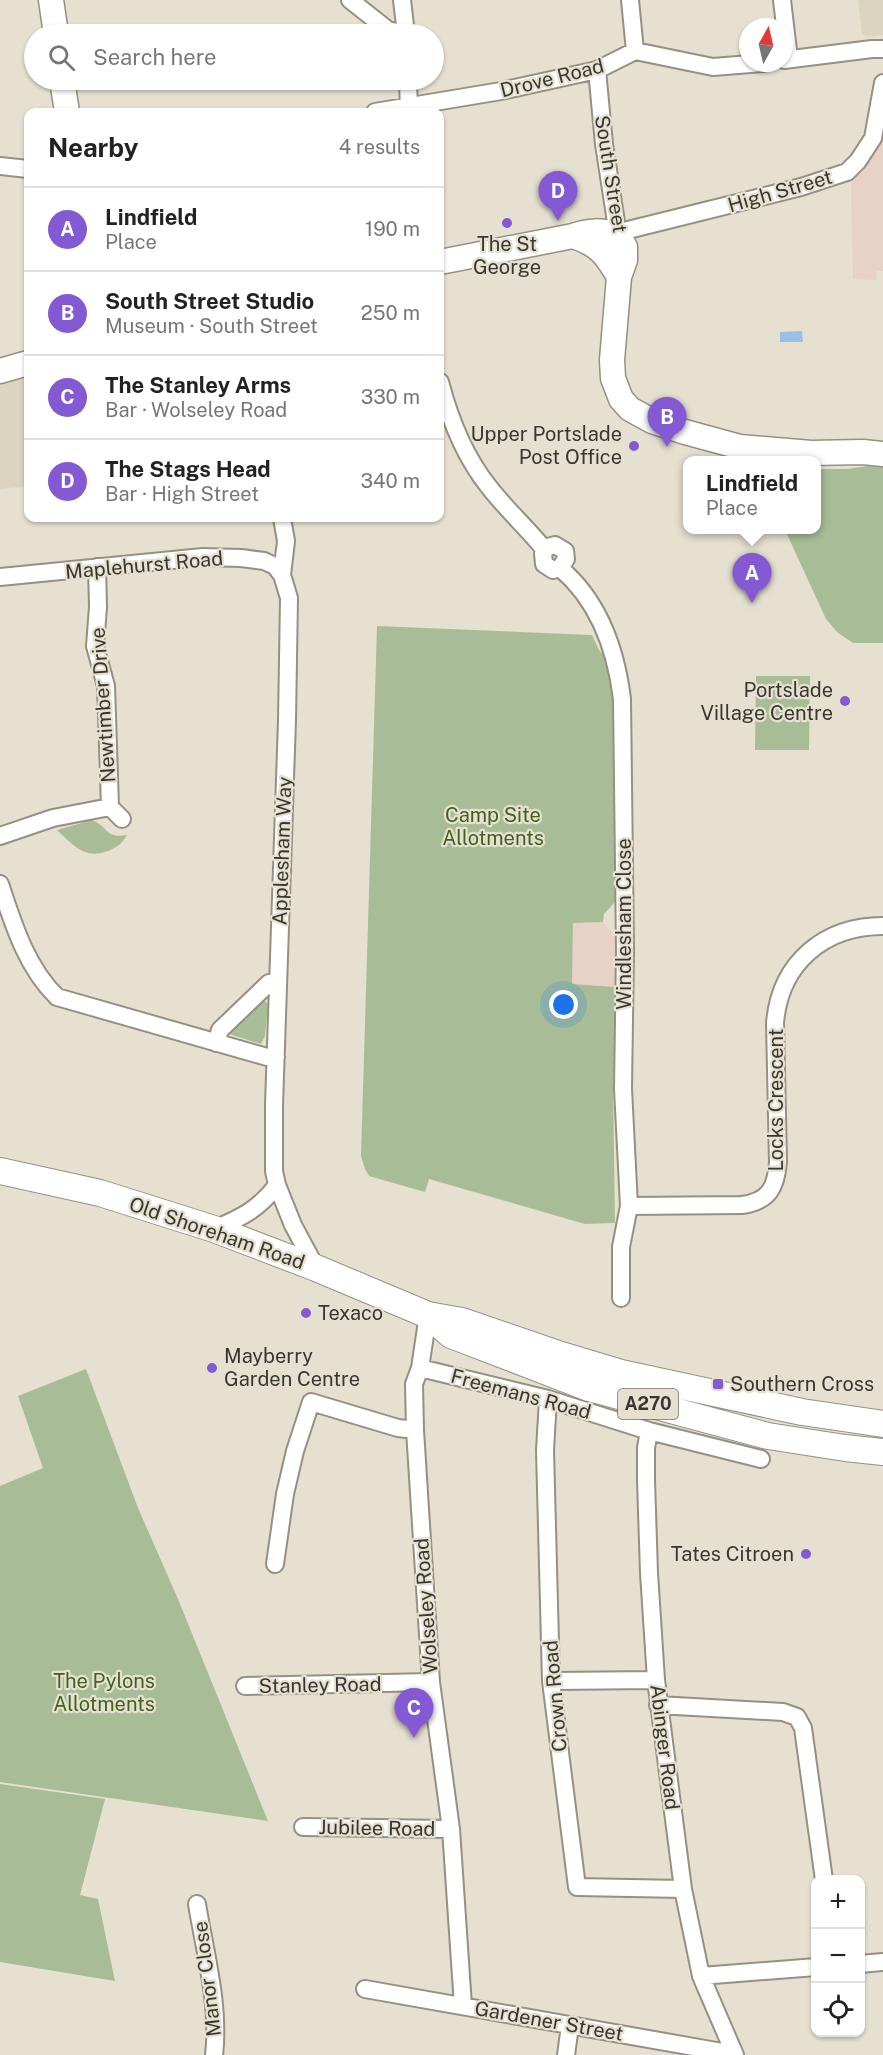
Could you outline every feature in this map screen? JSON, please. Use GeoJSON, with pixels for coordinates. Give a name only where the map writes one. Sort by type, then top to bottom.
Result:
{"type":"FeatureCollection","features":[{"type":"Feature","properties":{"kind":"main road","name":"Old Shoreham Road"},"geometry":{"type":"LineString","coordinates":[[0,1171],[99,1193],[214,1229],[316,1268],[428,1315],[462,1321],[621,1373],[802,1413],[883,1424]]}},
{"type":"Feature","properties":{"kind":"main road","name":"Old Shoreham Road"},"geometry":{"type":"LineString","coordinates":[[428,1315],[451,1335],[589,1388],[768,1436],[883,1452]]}},
{"type":"Feature","properties":{"kind":"street"},"geometry":{"type":"LineString","coordinates":[[51,0],[55,24]]}},
{"type":"Feature","properties":{"kind":"street"},"geometry":{"type":"LineString","coordinates":[[350,0],[380,24]]}},
{"type":"Feature","properties":{"kind":"street"},"geometry":{"type":"LineString","coordinates":[[402,0],[405,24]]}},
{"type":"Feature","properties":{"kind":"street"},"geometry":{"type":"LineString","coordinates":[[630,0],[635,51],[713,67],[739,65]]}},
{"type":"Feature","properties":{"kind":"street"},"geometry":{"type":"LineString","coordinates":[[782,0],[784,18]]}},
{"type":"Feature","properties":{"kind":"street"},"geometry":{"type":"LineString","coordinates":[[793,58],[878,49],[883,64]]}},
{"type":"Feature","properties":{"kind":"street","name":"Drove Road"},"geometry":{"type":"LineString","coordinates":[[414,108],[597,70],[635,51]]}},
{"type":"Feature","properties":{"kind":"street","name":"South Street"},"geometry":{"type":"LineString","coordinates":[[597,70],[604,144],[609,242],[625,247],[625,260],[619,277],[612,360],[615,389],[621,399],[630,409],[652,421],[740,447],[811,453],[883,454]]}},
{"type":"Feature","properties":{"kind":"street","name":"High Street"},"geometry":{"type":"LineString","coordinates":[[609,242],[654,224],[801,187],[847,172],[858,161],[873,138],[883,83]]}},
{"type":"Feature","properties":{"kind":"street"},"geometry":{"type":"LineString","coordinates":[[64,90],[66,108]]}},
{"type":"Feature","properties":{"kind":"street"},"geometry":{"type":"LineString","coordinates":[[408,90],[409,108]]}},
{"type":"Feature","properties":{"kind":"street"},"geometry":{"type":"LineString","coordinates":[[0,166],[24,169]]}},
{"type":"Feature","properties":{"kind":"street"},"geometry":{"type":"LineString","coordinates":[[444,261],[573,236],[585,240],[609,242]]}},
{"type":"Feature","properties":{"kind":"street"},"geometry":{"type":"LineString","coordinates":[[0,371],[24,364]]}},
{"type":"Feature","properties":{"kind":"street","name":"Windlesham Close"},"geometry":{"type":"LineString","coordinates":[[444,395],[454,428],[469,458],[487,485],[545,550],[542,557],[546,567],[553,570],[560,568],[581,589],[603,625],[617,666],[622,699],[625,950],[623,1089],[629,1206],[621,1247],[621,1298]]}},
{"type":"Feature","properties":{"kind":"street","name":"Applesham Way"},"geometry":{"type":"LineString","coordinates":[[283,522],[286,541],[282,575],[289,598],[274,1156],[277,1185],[293,1225],[316,1268]]}},
{"type":"Feature","properties":{"kind":"street","name":"Maplehurst Road"},"geometry":{"type":"LineString","coordinates":[[0,577],[203,557],[241,558],[269,564],[282,575]]}},
{"type":"Feature","properties":{"kind":"street","name":"Newtimber Drive"},"geometry":{"type":"LineString","coordinates":[[0,836],[53,818],[116,813],[106,686],[95,646],[98,567]]}},
{"type":"Feature","properties":{"kind":"street"},"geometry":{"type":"LineString","coordinates":[[0,884],[10,915],[34,969],[46,987],[57,997],[267,1058],[276,1057]]}},
{"type":"Feature","properties":{"kind":"street","name":"Locks Crescent"},"geometry":{"type":"LineString","coordinates":[[629,1206],[742,1205],[758,1201],[770,1191],[776,1180],[778,1162],[776,1023],[778,1004],[784,986],[801,959],[820,943],[844,931],[865,926],[883,926]]}},
{"type":"Feature","properties":{"kind":"street"},"geometry":{"type":"LineString","coordinates":[[216,1043],[220,1030],[269,982],[278,983]]}},
{"type":"Feature","properties":{"kind":"street"},"geometry":{"type":"LineString","coordinates":[[214,1229],[255,1210],[277,1185]]}},
{"type":"Feature","properties":{"kind":"street","name":"Wolseley Road"},"geometry":{"type":"LineString","coordinates":[[428,1315],[420,1368],[414,1384],[415,1430],[431,1682],[451,1829],[463,2006]]}},
{"type":"Feature","properties":{"kind":"street","name":"Freemans Road"},"geometry":{"type":"LineString","coordinates":[[420,1368],[548,1399],[649,1431],[761,1459]]}},
{"type":"Feature","properties":{"kind":"street","name":"Crown Road"},"geometry":{"type":"LineString","coordinates":[[548,1399],[544,1450],[550,1681],[578,1887],[683,1889]]}},
{"type":"Feature","properties":{"kind":"street"},"geometry":{"type":"LineString","coordinates":[[275,1564],[294,1451],[311,1402],[398,1428],[415,1430]]}},
{"type":"Feature","properties":{"kind":"street","name":"Abinger Road"},"geometry":{"type":"LineString","coordinates":[[649,1431],[646,1448],[646,1492],[656,1680],[683,1889],[701,1976],[734,2053]]}},
{"type":"Feature","properties":{"kind":"street"},"geometry":{"type":"LineString","coordinates":[[550,1681],[656,1680]]}},
{"type":"Feature","properties":{"kind":"street","name":"Stanley Road"},"geometry":{"type":"LineString","coordinates":[[245,1686],[431,1682]]}},
{"type":"Feature","properties":{"kind":"street"},"geometry":{"type":"LineString","coordinates":[[658,1706],[783,1712],[797,1717],[803,1728],[823,1875]]}},
{"type":"Feature","properties":{"kind":"street","name":"Jubilee Road"},"geometry":{"type":"LineString","coordinates":[[303,1827],[451,1829]]}},
{"type":"Feature","properties":{"kind":"street","name":"Manor Close"},"geometry":{"type":"LineString","coordinates":[[197,1904],[212,1994],[216,2036],[214,2055]]}},
{"type":"Feature","properties":{"kind":"street"},"geometry":{"type":"LineString","coordinates":[[865,1964],[883,1962]]}},
{"type":"Feature","properties":{"kind":"street"},"geometry":{"type":"LineString","coordinates":[[701,1976],[811,1967]]}},
{"type":"Feature","properties":{"kind":"street","name":"Gardener Street"},"geometry":{"type":"LineString","coordinates":[[365,1989],[734,2053]]}},
{"type":"Feature","properties":{"kind":"street"},"geometry":{"type":"LineString","coordinates":[[566,2055],[570,2026]]}},
{"type":"Feature","properties":{"kind":"shaded area"},"geometry":{"type":"Polygon","coordinates":[[[858,0],[883,0],[883,35],[866,37],[862,33],[858,0]]]}},
{"type":"Feature","properties":{"kind":"shaded area"},"geometry":{"type":"Polygon","coordinates":[[[883,122],[883,271],[877,271],[876,280],[853,279],[852,180],[883,122]]]}},
{"type":"Feature","properties":{"kind":"shaded area"},"geometry":{"type":"Polygon","coordinates":[[[24,372],[24,486],[0,489],[0,377],[24,372]]]}},
{"type":"Feature","properties":{"kind":"shaded area"},"geometry":{"type":"Polygon","coordinates":[[[603,922],[615,936],[615,987],[572,984],[573,923],[603,922]]]}},
{"type":"Feature","properties":{"kind":"green space"},"geometry":{"type":"Polygon","coordinates":[[[874,465],[883,467],[883,643],[853,643],[837,632],[826,619],[787,534],[821,534],[821,469],[847,469],[874,465]]]}},
{"type":"Feature","properties":{"kind":"green space","name":"Camp Site Allotments"},"geometry":{"type":"Polygon","coordinates":[[[377,626],[592,635],[599,650],[609,662],[613,696],[615,902],[604,914],[603,922],[573,923],[572,984],[615,987],[616,1050],[613,1083],[615,1223],[585,1224],[429,1179],[425,1192],[369,1176],[365,1169],[361,1156],[377,626]]]}},
{"type":"Feature","properties":{"kind":"green space"},"geometry":{"type":"Polygon","coordinates":[[[756,676],[810,676],[809,750],[755,750],[756,676]]]}},
{"type":"Feature","properties":{"kind":"green space"},"geometry":{"type":"Polygon","coordinates":[[[92,820],[111,834],[127,835],[114,848],[93,854],[80,850],[57,830],[92,820]]]}},
{"type":"Feature","properties":{"kind":"green space"},"geometry":{"type":"Polygon","coordinates":[[[263,999],[268,1004],[265,1036],[261,1044],[229,1034],[228,1031],[263,999]]]}},
{"type":"Feature","properties":{"kind":"green space","name":"The Pylons Allotments"},"geometry":{"type":"Polygon","coordinates":[[[86,1369],[138,1508],[178,1599],[268,1821],[0,1782],[0,1486],[43,1468],[18,1396],[86,1369]]]}},
{"type":"Feature","properties":{"kind":"green space"},"geometry":{"type":"Polygon","coordinates":[[[0,1784],[105,1799],[80,1895],[98,1899],[115,1981],[0,1962],[0,1784]]]}},
{"type":"Feature","properties":{"kind":"water"},"geometry":{"type":"Polygon","coordinates":[[[802,331],[803,342],[780,342],[780,332],[802,331]]]}},
{"type":"Feature","properties":{"kind":"place","name":"The Stags Head"},"geometry":{"type":"Point","coordinates":[558,221]}},
{"type":"Feature","properties":{"kind":"place","name":"The St George"},"geometry":{"type":"Point","coordinates":[507,223]}},
{"type":"Feature","properties":{"kind":"place","name":"Upper Portslade Post Office"},"geometry":{"type":"Point","coordinates":[634,446]}},
{"type":"Feature","properties":{"kind":"place","name":"South Street Studio"},"geometry":{"type":"Point","coordinates":[667,447]}},
{"type":"Feature","properties":{"kind":"place","name":"Lindfield"},"geometry":{"type":"Point","coordinates":[752,603]}},
{"type":"Feature","properties":{"kind":"place","name":"Portslade Village Centre"},"geometry":{"type":"Point","coordinates":[845,701]}},
{"type":"Feature","properties":{"kind":"place","name":"Texaco"},"geometry":{"type":"Point","coordinates":[306,1313]}},
{"type":"Feature","properties":{"kind":"place","name":"Mayberry Garden Centre"},"geometry":{"type":"Point","coordinates":[212,1368]}},
{"type":"Feature","properties":{"kind":"place","name":"Southern Cross"},"geometry":{"type":"Point","coordinates":[718,1384]}},
{"type":"Feature","properties":{"kind":"place","name":"Tates Citroen"},"geometry":{"type":"Point","coordinates":[806,1554]}},
{"type":"Feature","properties":{"kind":"place","name":"The Stanley Arms"},"geometry":{"type":"Point","coordinates":[414,1738]}}]}
